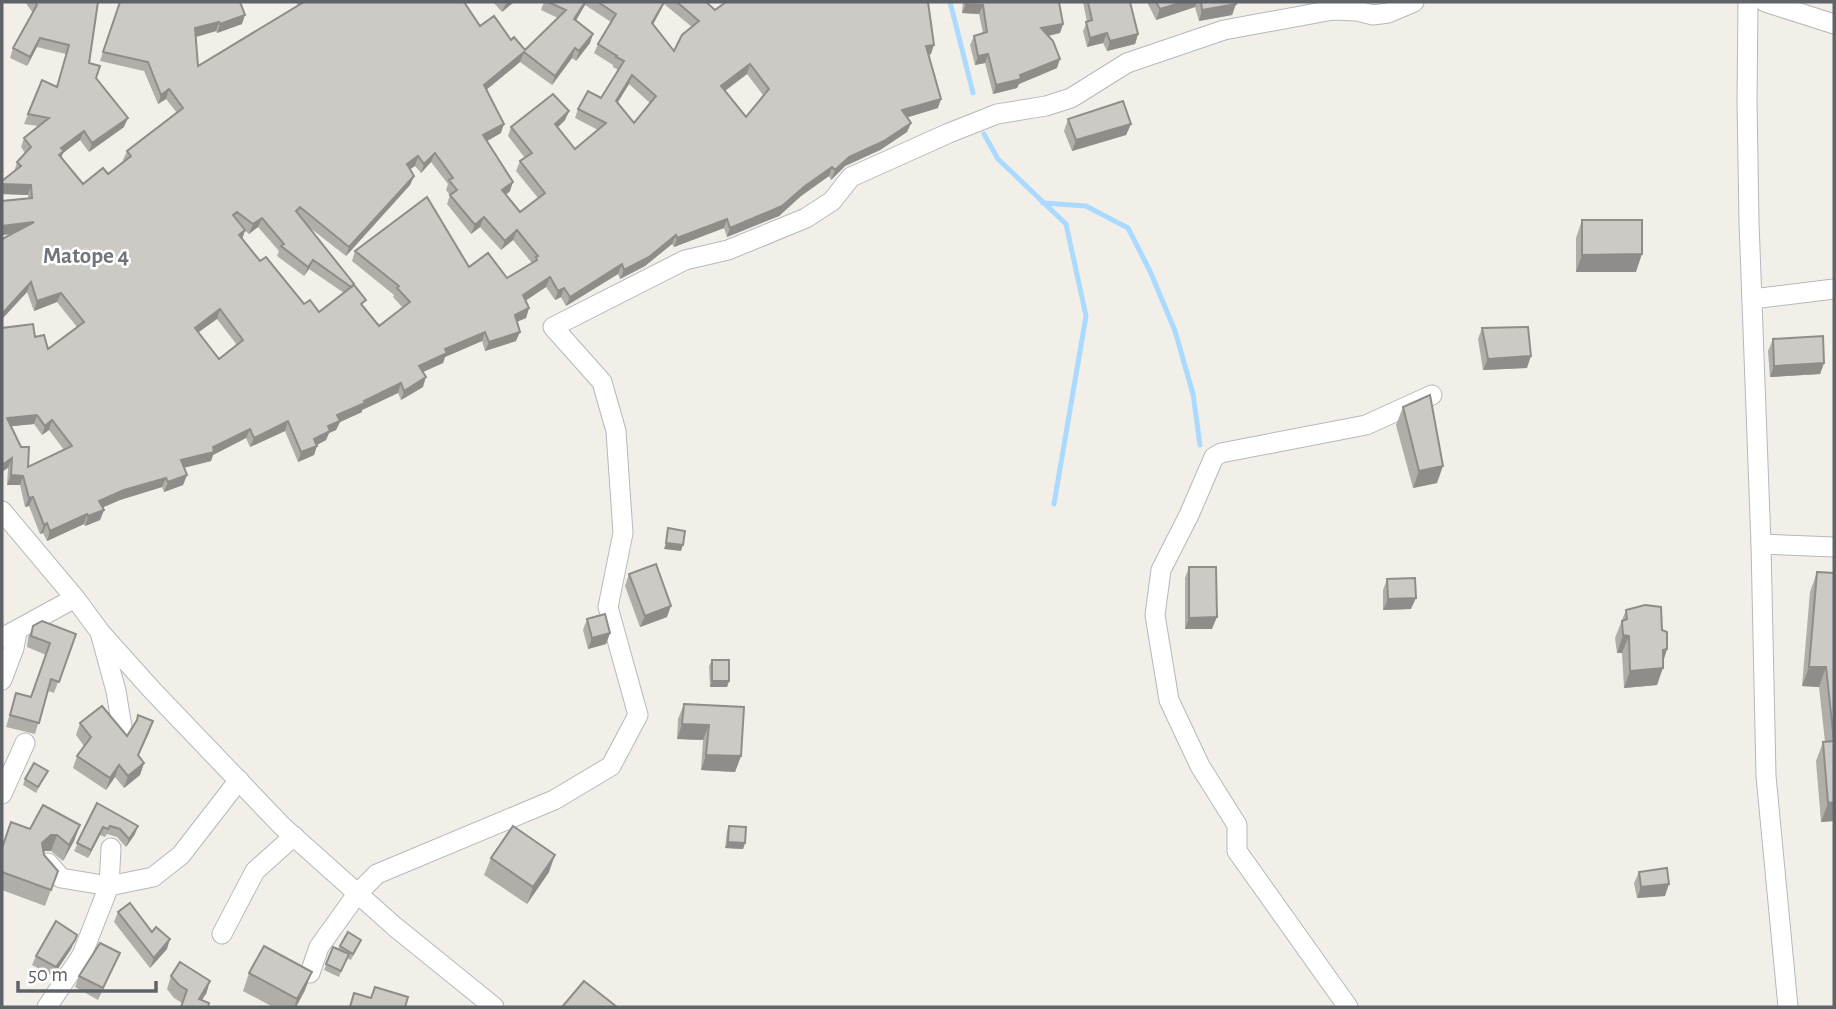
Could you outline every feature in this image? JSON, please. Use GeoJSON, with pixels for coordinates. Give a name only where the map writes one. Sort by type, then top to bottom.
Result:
{"type":"FeatureCollection","features":[{"type":"Feature","properties":{"kind":"street"},"geometry":{"type":"LineString","coordinates":[[310,973],[319,947],[357,894],[377,874],[554,800],[611,766],[638,715],[608,607],[623,533],[617,431],[602,382],[553,327],[685,260],[728,250],[806,218],[832,201],[851,177],[997,114],[1046,106],[1071,98],[1136,59],[1224,30],[1262,22],[1333,10],[1373,15],[1388,13],[1414,2]]}},
{"type":"Feature","properties":{"kind":"street"},"geometry":{"type":"LineString","coordinates":[[1748,2],[1747,116],[1766,776],[1788,1007]]}},
{"type":"Feature","properties":{"kind":"street"},"geometry":{"type":"LineString","coordinates":[[1765,2],[1834,24]]}},
{"type":"Feature","properties":{"kind":"street"},"geometry":{"type":"LineString","coordinates":[[1752,299],[1834,289]]}},
{"type":"Feature","properties":{"kind":"street"},"geometry":{"type":"LineString","coordinates":[[1348,1007],[1237,851],[1237,825],[1200,765],[1169,700],[1155,615],[1161,570],[1214,457],[1221,453],[1366,425],[1432,395]]}},
{"type":"Feature","properties":{"kind":"street"},"geometry":{"type":"LineString","coordinates":[[2,511],[100,632],[152,690],[294,836],[357,894],[494,1007]]}},
{"type":"Feature","properties":{"kind":"street"},"geometry":{"type":"LineString","coordinates":[[1761,544],[1834,547]]}},
{"type":"Feature","properties":{"kind":"street"},"geometry":{"type":"LineString","coordinates":[[2,680],[14,648],[9,634],[75,598]]}},
{"type":"Feature","properties":{"kind":"street"},"geometry":{"type":"LineString","coordinates":[[100,632],[116,691],[122,727]]}},
{"type":"Feature","properties":{"kind":"street"},"geometry":{"type":"LineString","coordinates":[[2,794],[25,743]]}},
{"type":"Feature","properties":{"kind":"street"},"geometry":{"type":"LineString","coordinates":[[48,863],[61,878],[109,887],[153,877],[181,855],[239,780]]}},
{"type":"Feature","properties":{"kind":"street"},"geometry":{"type":"LineString","coordinates":[[222,934],[255,871],[294,836]]}},
{"type":"Feature","properties":{"kind":"street"},"geometry":{"type":"LineString","coordinates":[[47,1007],[82,954],[109,887],[111,848]]}},
{"type":"Feature","properties":{"kind":"building"},"geometry":{"type":"Polygon","coordinates":[[[35,2],[98,2],[89,63],[100,66],[96,78],[128,118],[92,143],[84,131],[61,148],[64,151],[59,155],[83,184],[103,168],[108,174],[131,156],[127,151],[183,108],[169,89],[161,95],[148,62],[103,52],[120,2],[240,2],[245,15],[220,24],[219,22],[195,28],[198,66],[304,2],[464,2],[480,26],[494,16],[511,40],[514,37],[525,50],[566,10],[548,2],[585,2],[574,19],[593,34],[579,51],[575,48],[555,76],[524,52],[484,85],[504,124],[483,135],[513,182],[502,190],[520,212],[545,193],[520,161],[532,153],[511,127],[553,94],[569,111],[555,124],[575,149],[606,123],[578,109],[588,91],[601,98],[624,61],[598,44],[616,14],[598,2],[664,2],[652,23],[674,51],[682,35],[699,21],[677,2],[706,2],[715,10],[726,2],[928,2],[934,45],[926,46],[941,99],[902,110],[911,123],[884,141],[849,157],[835,170],[832,167],[782,206],[730,228],[727,219],[677,238],[676,235],[649,257],[624,270],[622,264],[570,297],[564,288],[558,291],[550,277],[523,295],[529,308],[515,315],[520,332],[489,342],[485,332],[445,349],[447,353],[419,366],[426,377],[404,391],[401,383],[337,415],[340,421],[328,426],[330,431],[314,439],[317,446],[301,452],[288,421],[254,438],[250,429],[213,447],[214,452],[181,460],[187,475],[168,482],[166,478],[124,490],[99,501],[104,510],[88,516],[87,514],[50,531],[47,523],[44,525],[33,497],[29,498],[23,476],[11,475],[12,458],[2,465],[2,328],[33,324],[35,337],[44,335],[48,349],[84,322],[61,293],[37,301],[31,282],[2,314],[2,239],[34,222],[2,226],[2,201],[32,198],[31,185],[2,184],[2,181],[21,166],[17,162],[31,147],[24,138],[49,118],[28,114],[42,80],[57,87],[69,45],[40,38],[30,57],[13,48],[37,5],[35,2]],[[750,64],[721,86],[746,117],[769,89],[750,64]],[[632,75],[616,101],[634,123],[656,96],[632,75]],[[435,153],[424,164],[418,156],[407,164],[414,176],[349,247],[300,207],[296,211],[354,284],[351,287],[313,260],[308,267],[281,246],[284,244],[262,218],[253,224],[237,212],[233,215],[245,230],[239,235],[260,261],[266,257],[304,304],[310,300],[319,312],[354,285],[366,300],[361,304],[379,326],[410,302],[397,288],[399,286],[355,251],[427,197],[469,267],[488,253],[507,278],[537,260],[538,256],[517,230],[505,241],[484,217],[475,225],[450,195],[457,190],[449,180],[453,178],[435,153]],[[220,309],[195,328],[219,359],[243,340],[220,309]],[[37,415],[7,418],[21,447],[29,447],[28,467],[72,446],[52,420],[45,426],[37,415]]]}},
{"type":"Feature","properties":{"kind":"building"},"geometry":{"type":"Polygon","coordinates":[[[966,2],[1059,2],[1063,24],[1041,28],[1053,41],[1060,59],[1020,75],[1021,79],[996,85],[988,54],[978,56],[974,36],[987,32],[983,5],[966,2]]]}},
{"type":"Feature","properties":{"kind":"building"},"geometry":{"type":"Polygon","coordinates":[[[1088,2],[1130,2],[1138,34],[1110,41],[1107,33],[1090,38],[1086,22],[1092,20],[1088,2]]]}},
{"type":"Feature","properties":{"kind":"building"},"geometry":{"type":"Polygon","coordinates":[[[1156,2],[1183,2],[1160,9],[1156,2]]]}},
{"type":"Feature","properties":{"kind":"building"},"geometry":{"type":"Polygon","coordinates":[[[1201,2],[1235,2],[1236,4],[1202,10],[1201,2]]]}},
{"type":"Feature","properties":{"kind":"building"},"geometry":{"type":"Polygon","coordinates":[[[1123,101],[1131,124],[1076,140],[1068,119],[1123,101]]]}},
{"type":"Feature","properties":{"kind":"building"},"geometry":{"type":"Polygon","coordinates":[[[1582,220],[1642,220],[1642,254],[1582,255],[1582,220]]]}},
{"type":"Feature","properties":{"kind":"building"},"geometry":{"type":"Polygon","coordinates":[[[1528,327],[1531,356],[1488,359],[1482,328],[1528,327]]]}},
{"type":"Feature","properties":{"kind":"building"},"geometry":{"type":"Polygon","coordinates":[[[1823,336],[1824,363],[1774,366],[1773,339],[1823,336]]]}},
{"type":"Feature","properties":{"kind":"building"},"geometry":{"type":"Polygon","coordinates":[[[1430,395],[1443,466],[1419,471],[1403,407],[1430,395]]]}},
{"type":"Feature","properties":{"kind":"building"},"geometry":{"type":"Polygon","coordinates":[[[668,528],[685,531],[683,545],[666,543],[668,528]]]}},
{"type":"Feature","properties":{"kind":"building"},"geometry":{"type":"Polygon","coordinates":[[[656,564],[671,606],[645,616],[629,574],[656,564]]]}},
{"type":"Feature","properties":{"kind":"building"},"geometry":{"type":"Polygon","coordinates":[[[1189,567],[1216,567],[1217,617],[1189,618],[1189,567]]]}},
{"type":"Feature","properties":{"kind":"building"},"geometry":{"type":"Polygon","coordinates":[[[1817,572],[1834,573],[1834,741],[1826,667],[1809,667],[1817,572]]]}},
{"type":"Feature","properties":{"kind":"building"},"geometry":{"type":"Polygon","coordinates":[[[1415,578],[1416,598],[1388,599],[1387,579],[1415,578]]]}},
{"type":"Feature","properties":{"kind":"building"},"geometry":{"type":"Polygon","coordinates":[[[1645,605],[1661,607],[1662,630],[1667,632],[1663,668],[1630,671],[1629,636],[1623,635],[1622,621],[1627,619],[1626,610],[1645,605]]]}},
{"type":"Feature","properties":{"kind":"building"},"geometry":{"type":"Polygon","coordinates":[[[605,614],[610,633],[592,638],[587,619],[605,614]]]}},
{"type":"Feature","properties":{"kind":"building"},"geometry":{"type":"Polygon","coordinates":[[[42,621],[76,634],[59,682],[51,679],[39,723],[10,715],[16,693],[31,697],[50,643],[31,636],[33,626],[42,621]]]}},
{"type":"Feature","properties":{"kind":"building"},"geometry":{"type":"Polygon","coordinates":[[[712,660],[729,660],[729,681],[712,681],[712,660]]]}},
{"type":"Feature","properties":{"kind":"building"},"geometry":{"type":"Polygon","coordinates":[[[684,704],[744,707],[741,756],[706,755],[709,725],[682,724],[684,704]]]}},
{"type":"Feature","properties":{"kind":"building"},"geometry":{"type":"Polygon","coordinates":[[[102,706],[127,736],[138,715],[153,721],[138,755],[144,763],[128,776],[119,765],[110,778],[77,756],[91,737],[80,723],[102,706]]]}},
{"type":"Feature","properties":{"kind":"building"},"geometry":{"type":"Polygon","coordinates":[[[1834,741],[1834,802],[1828,803],[1823,742],[1834,741]]]}},
{"type":"Feature","properties":{"kind":"building"},"geometry":{"type":"Polygon","coordinates":[[[34,763],[48,771],[38,787],[25,779],[34,763]]]}},
{"type":"Feature","properties":{"kind":"building"},"geometry":{"type":"Polygon","coordinates":[[[97,803],[138,826],[129,839],[120,829],[110,826],[108,829],[103,827],[91,850],[77,843],[97,803]]]}},
{"type":"Feature","properties":{"kind":"building"},"geometry":{"type":"Polygon","coordinates":[[[43,805],[80,825],[69,845],[57,835],[51,835],[42,843],[44,855],[58,871],[51,890],[2,872],[2,848],[11,822],[30,829],[43,805]]]}},
{"type":"Feature","properties":{"kind":"building"},"geometry":{"type":"Polygon","coordinates":[[[513,826],[555,855],[533,887],[491,858],[513,826]]]}},
{"type":"Feature","properties":{"kind":"building"},"geometry":{"type":"Polygon","coordinates":[[[729,826],[746,827],[745,843],[728,842],[729,826]]]}},
{"type":"Feature","properties":{"kind":"building"},"geometry":{"type":"Polygon","coordinates":[[[1667,868],[1669,884],[1641,887],[1639,872],[1667,868]]]}},
{"type":"Feature","properties":{"kind":"building"},"geometry":{"type":"Polygon","coordinates":[[[130,903],[152,932],[156,927],[170,939],[154,958],[118,912],[130,903]]]}},
{"type":"Feature","properties":{"kind":"building"},"geometry":{"type":"Polygon","coordinates":[[[56,921],[77,935],[56,967],[36,956],[56,921]]]}},
{"type":"Feature","properties":{"kind":"building"},"geometry":{"type":"Polygon","coordinates":[[[348,932],[361,940],[353,954],[340,946],[348,932]]]}},
{"type":"Feature","properties":{"kind":"building"},"geometry":{"type":"Polygon","coordinates":[[[100,943],[120,953],[103,988],[79,976],[100,943]]]}},
{"type":"Feature","properties":{"kind":"building"},"geometry":{"type":"Polygon","coordinates":[[[264,946],[312,972],[297,999],[249,973],[264,946]]]}},
{"type":"Feature","properties":{"kind":"building"},"geometry":{"type":"Polygon","coordinates":[[[333,947],[349,954],[341,971],[326,964],[333,947]]]}},
{"type":"Feature","properties":{"kind":"building"},"geometry":{"type":"Polygon","coordinates":[[[180,962],[210,981],[199,999],[209,1003],[208,1007],[181,1007],[187,990],[171,976],[180,962]]]}},
{"type":"Feature","properties":{"kind":"building"},"geometry":{"type":"Polygon","coordinates":[[[584,981],[617,1007],[562,1007],[584,981]]]}},
{"type":"Feature","properties":{"kind":"building"},"geometry":{"type":"Polygon","coordinates":[[[375,987],[408,997],[405,1007],[350,1007],[354,993],[371,998],[375,987]]]}},
{"type":"Feature","properties":{"kind":"waterway"},"geometry":{"type":"LineString","coordinates":[[950,2],[973,93]]}},
{"type":"Feature","properties":{"kind":"waterway"},"geometry":{"type":"LineString","coordinates":[[984,134],[998,159],[1066,224],[1086,316],[1054,504]]}},
{"type":"Feature","properties":{"kind":"waterway"},"geometry":{"type":"LineString","coordinates":[[1043,203],[1086,206],[1128,228],[1150,271],[1175,331],[1193,394],[1200,445]]}},
{"type":"Feature","properties":{"kind":"district","name":"Matope 4"},"geometry":{"type":"Point","coordinates":[86,256]}}]}
